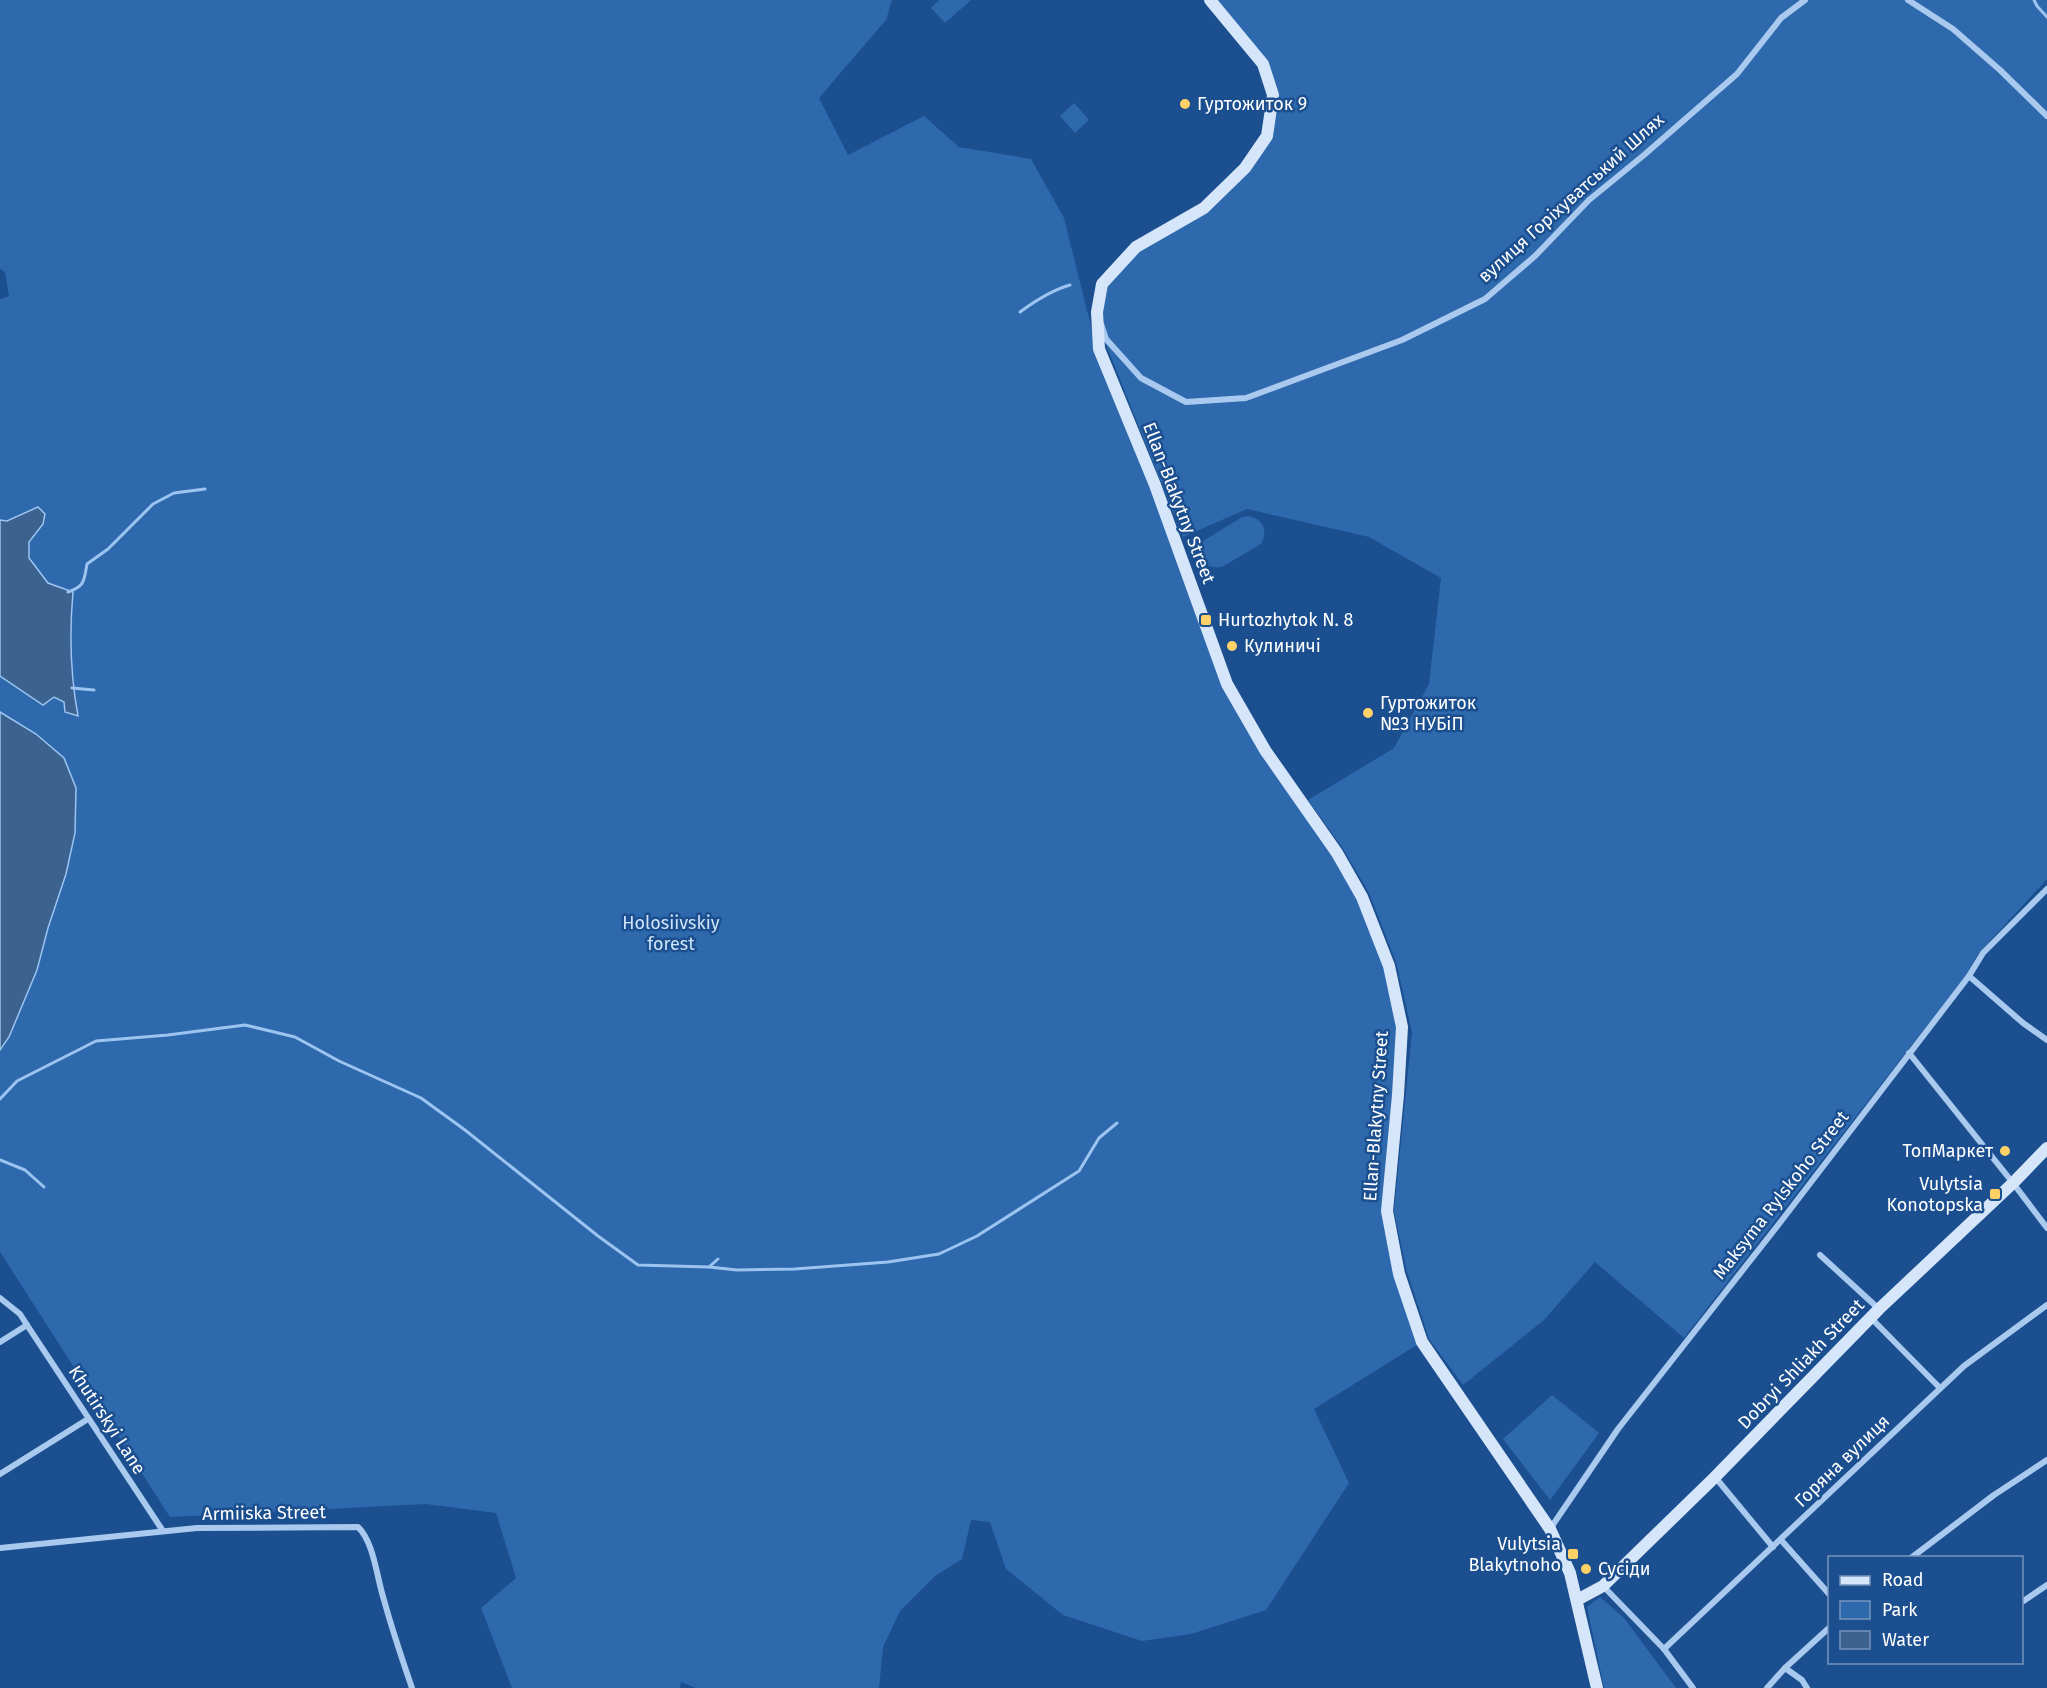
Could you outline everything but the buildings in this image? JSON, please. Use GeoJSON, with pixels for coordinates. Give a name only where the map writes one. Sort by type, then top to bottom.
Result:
{"type":"FeatureCollection","features":[{"type":"Feature","properties":{"kind":"street"},"geometry":{"type":"LineString","coordinates":[[1097,312],[1102,284],[1136,247],[1204,208],[1245,168],[1267,136],[1273,95],[1263,64],[1210,0]]}},
{"type":"Feature","properties":{"kind":"street","name":"вулиця Горіхуватський Шлях"},"geometry":{"type":"LineString","coordinates":[[1097,312],[1107,339],[1141,378],[1186,402],[1246,398],[1402,340],[1485,299],[1535,256],[1589,200],[1737,74],[1781,18],[1806,0]]}},
{"type":"Feature","properties":{"kind":"street"},"geometry":{"type":"LineString","coordinates":[[1908,0],[1953,29],[2000,70],[2047,116]]}},
{"type":"Feature","properties":{"kind":"street","name":"Ellan-Blakytny Street"},"geometry":{"type":"LineString","coordinates":[[1097,312],[1099,349],[1155,485],[1227,684],[1265,750],[1337,853],[1362,897],[1389,966],[1402,1027],[1387,1211],[1399,1274],[1422,1342],[1550,1529],[1567,1565],[1598,1688]]}},
{"type":"Feature","properties":{"kind":"street","name":"Maksyma Rylskoho Street"},"geometry":{"type":"LineString","coordinates":[[1550,1529],[1618,1429],[1969,976],[1983,952],[2047,890]]}},
{"type":"Feature","properties":{"kind":"street"},"geometry":{"type":"LineString","coordinates":[[1969,976],[2047,1041]]}},
{"type":"Feature","properties":{"kind":"street"},"geometry":{"type":"LineString","coordinates":[[1910,1053],[2047,1228]]}},
{"type":"Feature","properties":{"kind":"street","name":"Dobryi Shliakh Street"},"geometry":{"type":"LineString","coordinates":[[1577,1600],[1603,1586],[1715,1478],[1875,1314],[2047,1148]]}},
{"type":"Feature","properties":{"kind":"street"},"geometry":{"type":"LineString","coordinates":[[1821,1255],[1940,1388]]}},
{"type":"Feature","properties":{"kind":"street","name":"Khutirskyi Lane"},"geometry":{"type":"LineString","coordinates":[[0,1298],[20,1314],[163,1531]]}},
{"type":"Feature","properties":{"kind":"street","name":"Горяна вулиця"},"geometry":{"type":"LineString","coordinates":[[1664,1648],[1964,1366],[2047,1305]]}},
{"type":"Feature","properties":{"kind":"street"},"geometry":{"type":"LineString","coordinates":[[0,1342],[27,1325]]}},
{"type":"Feature","properties":{"kind":"street"},"geometry":{"type":"LineString","coordinates":[[0,1474],[88,1419]]}},
{"type":"Feature","properties":{"kind":"street"},"geometry":{"type":"LineString","coordinates":[[1912,1556],[1994,1495],[2047,1460]]}},
{"type":"Feature","properties":{"kind":"street"},"geometry":{"type":"LineString","coordinates":[[1715,1478],[1773,1547]]}},
{"type":"Feature","properties":{"kind":"street","name":"Armiiska Street"},"geometry":{"type":"LineString","coordinates":[[0,1548],[163,1531],[240,1527],[358,1527],[364,1532],[369,1545],[412,1688]]}},
{"type":"Feature","properties":{"kind":"street"},"geometry":{"type":"LineString","coordinates":[[1781,1540],[1828,1593]]}},
{"type":"Feature","properties":{"kind":"street"},"geometry":{"type":"LineString","coordinates":[[2023,1601],[2047,1585]]}},
{"type":"Feature","properties":{"kind":"street"},"geometry":{"type":"LineString","coordinates":[[1603,1586],[1664,1648],[1694,1688]]}},
{"type":"Feature","properties":{"kind":"street"},"geometry":{"type":"LineString","coordinates":[[1767,1688],[1785,1668],[1828,1629]]}},
{"type":"Feature","properties":{"kind":"street"},"geometry":{"type":"LineString","coordinates":[[1785,1668],[1802,1680],[1807,1688]]}},
{"type":"Feature","properties":{"kind":"green space","name":"Holosiivskiy forest"},"geometry":{"type":"Polygon","coordinates":[[[0,0],[892,0],[886,20],[819,98],[848,155],[924,116],[959,147],[1031,159],[1064,218],[1097,350],[1172,542],[1224,685],[1360,898],[1386,967],[1399,1027],[1384,1211],[1420,1343],[1314,1409],[1349,1483],[1266,1610],[1191,1634],[1142,1641],[1063,1615],[1006,1569],[990,1522],[971,1520],[962,1559],[935,1576],[900,1611],[883,1647],[879,1688],[696,1688],[681,1682],[680,1688],[512,1688],[481,1608],[516,1578],[496,1513],[426,1504],[170,1517],[0,1252],[0,1050],[9,1037],[37,970],[66,874],[64,758],[32,731],[0,748],[0,676],[42,704],[54,697],[65,702],[65,712],[78,716],[71,654],[73,592],[48,583],[29,558],[28,542],[43,524],[38,508],[7,521],[0,520],[0,299],[9,296],[5,272],[0,269],[0,0]]]}},
{"type":"Feature","properties":{"kind":"green space"},"geometry":{"type":"Polygon","coordinates":[[[939,0],[971,0],[945,23],[931,8],[939,0]]]}},
{"type":"Feature","properties":{"kind":"green space"},"geometry":{"type":"Polygon","coordinates":[[[1217,0],[2047,0],[2047,879],[1978,954],[1966,975],[1684,1338],[1595,1262],[1544,1320],[1463,1385],[1429,1339],[1407,1272],[1394,1211],[1412,1032],[1396,962],[1369,893],[1342,847],[1308,800],[1394,748],[1429,684],[1441,578],[1369,537],[1247,509],[1183,537],[1101,332],[1105,286],[1138,251],[1248,171],[1277,96],[1217,0]]]}},
{"type":"Feature","properties":{"kind":"green space"},"geometry":{"type":"Polygon","coordinates":[[[1074,103],[1089,120],[1075,133],[1060,116],[1074,103]]]}},
{"type":"Feature","properties":{"kind":"green space"},"geometry":{"type":"Polygon","coordinates":[[[1249,516],[1258,520],[1263,527],[1264,535],[1261,544],[1222,567],[1206,564],[1200,552],[1203,541],[1242,517],[1249,516]]]}},
{"type":"Feature","properties":{"kind":"green space"},"geometry":{"type":"Polygon","coordinates":[[[1552,1395],[1599,1433],[1550,1500],[1503,1439],[1552,1395]]]}},
{"type":"Feature","properties":{"kind":"green space"},"geometry":{"type":"Polygon","coordinates":[[[1600,1597],[1624,1618],[1676,1688],[1604,1688],[1587,1607],[1600,1597]]]}},
{"type":"Feature","properties":{"kind":"water"},"geometry":{"type":"Polygon","coordinates":[[[38,507],[45,514],[43,524],[29,542],[29,558],[48,583],[73,592],[71,654],[78,716],[65,712],[64,702],[54,697],[43,705],[0,676],[0,520],[7,521],[38,507]]]}},
{"type":"Feature","properties":{"kind":"water"},"geometry":{"type":"Polygon","coordinates":[[[0,712],[36,734],[64,758],[76,788],[75,833],[66,874],[37,970],[9,1037],[0,1050],[0,712]]]}},
{"type":"Feature","properties":{"kind":"waterway"},"geometry":{"type":"LineString","coordinates":[[2034,0],[2047,17]]}},
{"type":"Feature","properties":{"kind":"waterway"},"geometry":{"type":"LineString","coordinates":[[1020,312],[1044,296],[1070,285]]}},
{"type":"Feature","properties":{"kind":"waterway"},"geometry":{"type":"LineString","coordinates":[[68,592],[81,585],[87,564],[108,549],[153,504],[174,493],[205,489]]}},
{"type":"Feature","properties":{"kind":"waterway"},"geometry":{"type":"LineString","coordinates":[[72,688],[94,690]]}},
{"type":"Feature","properties":{"kind":"waterway"},"geometry":{"type":"LineString","coordinates":[[0,1099],[17,1081],[96,1041],[245,1025],[295,1037],[339,1061],[421,1098],[638,1265],[737,1270],[795,1269],[888,1262],[939,1254],[977,1236],[1079,1171],[1099,1138],[1117,1123]]}},
{"type":"Feature","properties":{"kind":"waterway"},"geometry":{"type":"LineString","coordinates":[[0,1160],[25,1170],[44,1187]]}},
{"type":"Feature","properties":{"kind":"waterway"},"geometry":{"type":"LineString","coordinates":[[709,1267],[718,1259]]}},
{"type":"Feature","properties":{"kind":"place","name":"Гуртожиток 9"},"geometry":{"type":"Point","coordinates":[1185,104]}},
{"type":"Feature","properties":{"kind":"place","name":"Hurtozhytok N. 8"},"geometry":{"type":"Point","coordinates":[1206,620]}},
{"type":"Feature","properties":{"kind":"place","name":"Кулиничі"},"geometry":{"type":"Point","coordinates":[1232,646]}},
{"type":"Feature","properties":{"kind":"place","name":"Гуртожиток №3 НУБіП"},"geometry":{"type":"Point","coordinates":[1368,713]}},
{"type":"Feature","properties":{"kind":"place","name":"ТопМаркет"},"geometry":{"type":"Point","coordinates":[2005,1151]}},
{"type":"Feature","properties":{"kind":"place","name":"Vulytsia Konotopska"},"geometry":{"type":"Point","coordinates":[1995,1194]}},
{"type":"Feature","properties":{"kind":"place","name":"Vulytsia Blakytnoho"},"geometry":{"type":"Point","coordinates":[1573,1554]}},
{"type":"Feature","properties":{"kind":"place","name":"Сусіди"},"geometry":{"type":"Point","coordinates":[1586,1569]}}]}
